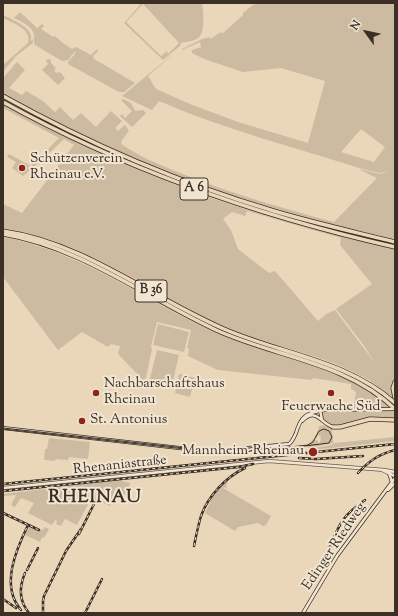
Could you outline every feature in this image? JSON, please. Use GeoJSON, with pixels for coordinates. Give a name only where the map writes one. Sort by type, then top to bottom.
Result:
{"type":"FeatureCollection","features":[{"type":"Feature","properties":{"kind":"highway","name":"A 6"},"geometry":{"type":"LineString","coordinates":[[3,96],[90,141],[192,184],[282,213],[395,242]]}},
{"type":"Feature","properties":{"kind":"highway","name":"A 6"},"geometry":{"type":"LineString","coordinates":[[3,102],[88,145],[190,187],[274,216],[395,247]]}},
{"type":"Feature","properties":{"kind":"highway","name":"B 36"},"geometry":{"type":"LineString","coordinates":[[3,230],[31,236],[71,250],[217,326],[298,356],[356,380],[373,390],[394,407]]}},
{"type":"Feature","properties":{"kind":"highway","name":"B 36"},"geometry":{"type":"LineString","coordinates":[[3,234],[36,242],[63,251],[100,268],[216,330],[259,346],[298,356]]}},
{"type":"Feature","properties":{"kind":"highway"},"geometry":{"type":"LineString","coordinates":[[395,382],[393,390],[395,398]]}},
{"type":"Feature","properties":{"kind":"highway"},"geometry":{"type":"LineString","coordinates":[[333,428],[370,419],[395,420]]}},
{"type":"Feature","properties":{"kind":"main road"},"geometry":{"type":"LineString","coordinates":[[3,428],[197,450],[260,447],[271,448],[292,442],[303,417],[320,410],[353,410],[394,407]]}},
{"type":"Feature","properties":{"kind":"main road"},"geometry":{"type":"LineString","coordinates":[[320,410],[320,418]]}},
{"type":"Feature","properties":{"kind":"main road"},"geometry":{"type":"LineString","coordinates":[[320,410],[322,421]]}},
{"type":"Feature","properties":{"kind":"main road"},"geometry":{"type":"LineString","coordinates":[[299,425],[311,413]]}},
{"type":"Feature","properties":{"kind":"main road"},"geometry":{"type":"LineString","coordinates":[[308,416],[315,415],[333,428]]}},
{"type":"Feature","properties":{"kind":"main road","name":"Rhenaniastraße"},"geometry":{"type":"LineString","coordinates":[[3,488],[269,461],[395,472]]}},
{"type":"Feature","properties":{"kind":"main road","name":"Rhenaniastraße"},"geometry":{"type":"LineString","coordinates":[[381,470],[395,477]]}},
{"type":"Feature","properties":{"kind":"main road"},"geometry":{"type":"LineString","coordinates":[[389,473],[393,482]]}},
{"type":"Feature","properties":{"kind":"main road","name":"Edinger Riedweg"},"geometry":{"type":"LineString","coordinates":[[303,613],[342,550],[393,482],[395,477]]}},
{"type":"Feature","properties":{"kind":"shaded area"},"geometry":{"type":"Polygon","coordinates":[[[138,3],[202,3],[203,26],[201,35],[194,40],[180,43],[181,45],[163,60],[124,23],[140,5],[138,3]],[[143,4],[126,22],[161,56],[167,51],[168,54],[179,43],[143,4]]]}},
{"type":"Feature","properties":{"kind":"shaded area"},"geometry":{"type":"Polygon","coordinates":[[[259,3],[395,3],[395,239],[294,214],[209,187],[138,160],[104,145],[3,94],[3,78],[17,62],[25,70],[9,88],[22,95],[26,91],[43,101],[55,112],[60,107],[73,120],[81,113],[96,127],[111,111],[122,121],[115,128],[118,131],[125,125],[129,131],[122,140],[121,144],[147,159],[178,172],[266,203],[334,222],[377,178],[358,169],[380,174],[389,171],[380,173],[366,170],[236,130],[159,101],[152,110],[122,96],[178,50],[148,76],[156,89],[190,104],[238,122],[308,143],[325,81],[281,68],[243,72],[204,59],[192,53],[192,50],[201,47],[200,42],[184,50],[182,49],[202,39],[210,37],[210,39],[221,32],[222,34],[253,5],[259,3]],[[361,129],[341,152],[374,162],[385,147],[361,129]]]}},
{"type":"Feature","properties":{"kind":"shaded area"},"geometry":{"type":"Polygon","coordinates":[[[20,12],[37,28],[42,24],[44,26],[41,29],[53,37],[55,36],[72,49],[76,47],[91,55],[97,49],[98,51],[93,56],[94,59],[135,83],[124,92],[119,92],[68,64],[76,50],[68,60],[62,61],[35,45],[32,30],[14,18],[20,12]]]}},
{"type":"Feature","properties":{"kind":"shaded area"},"geometry":{"type":"Polygon","coordinates":[[[3,15],[27,29],[30,32],[30,41],[33,39],[33,43],[16,56],[3,72],[3,65],[28,43],[28,38],[27,34],[21,27],[3,18],[3,15]]]}},
{"type":"Feature","properties":{"kind":"shaded area"},"geometry":{"type":"Polygon","coordinates":[[[47,59],[51,60],[51,63],[56,68],[54,71],[57,73],[60,72],[65,78],[58,85],[42,70],[48,64],[46,61],[47,59]]]}},
{"type":"Feature","properties":{"kind":"shaded area"},"geometry":{"type":"Polygon","coordinates":[[[3,98],[58,128],[123,157],[202,189],[280,215],[257,210],[204,191],[116,156],[59,129],[3,100],[3,98]]]}},
{"type":"Feature","properties":{"kind":"shaded area"},"geometry":{"type":"Polygon","coordinates":[[[123,99],[131,103],[135,111],[143,110],[146,113],[132,127],[120,116],[122,114],[125,118],[132,111],[121,100],[123,99]]]}},
{"type":"Feature","properties":{"kind":"shaded area"},"geometry":{"type":"Polygon","coordinates":[[[3,104],[96,151],[192,191],[274,218],[395,249],[395,379],[391,389],[393,398],[369,380],[336,364],[248,336],[219,324],[118,270],[77,250],[37,236],[3,228],[3,204],[22,213],[74,145],[64,139],[23,176],[12,168],[16,162],[7,157],[9,154],[31,166],[59,138],[3,108],[3,104]],[[247,211],[245,216],[232,212],[223,219],[231,230],[238,249],[269,273],[275,271],[318,321],[326,314],[335,310],[375,363],[365,347],[336,309],[372,284],[340,245],[341,238],[247,211]]]}},
{"type":"Feature","properties":{"kind":"shaded area"},"geometry":{"type":"Polygon","coordinates":[[[3,237],[33,244],[88,266],[218,334],[330,372],[371,393],[390,408],[339,408],[339,403],[342,405],[354,406],[356,392],[351,389],[351,384],[313,378],[312,380],[218,370],[188,356],[189,349],[187,348],[191,330],[157,322],[145,382],[118,354],[120,346],[111,344],[108,347],[82,332],[58,350],[3,277],[3,237]]]}},
{"type":"Feature","properties":{"kind":"shaded area"},"geometry":{"type":"Polygon","coordinates":[[[158,324],[189,332],[184,352],[153,345],[158,324]]]}},
{"type":"Feature","properties":{"kind":"shaded area"},"geometry":{"type":"Polygon","coordinates":[[[157,350],[179,355],[171,389],[149,383],[157,350]]]}},
{"type":"Feature","properties":{"kind":"shaded area"},"geometry":{"type":"Polygon","coordinates":[[[179,374],[195,378],[190,397],[175,393],[179,374]]]}},
{"type":"Feature","properties":{"kind":"shaded area"},"geometry":{"type":"Polygon","coordinates":[[[392,410],[395,413],[395,418],[374,417],[359,420],[339,427],[325,422],[322,412],[392,410]]]}},
{"type":"Feature","properties":{"kind":"shaded area"},"geometry":{"type":"Polygon","coordinates":[[[324,425],[332,429],[334,443],[308,448],[307,444],[313,439],[318,441],[320,444],[321,437],[318,435],[314,438],[319,429],[318,428],[324,425]]]}},
{"type":"Feature","properties":{"kind":"shaded area"},"geometry":{"type":"Polygon","coordinates":[[[395,437],[395,441],[312,450],[314,448],[329,446],[335,443],[395,437]]]}},
{"type":"Feature","properties":{"kind":"shaded area"},"geometry":{"type":"Polygon","coordinates":[[[49,438],[90,442],[88,459],[69,457],[68,460],[44,460],[45,449],[47,449],[49,438]]]}},
{"type":"Feature","properties":{"kind":"shaded area"},"geometry":{"type":"Polygon","coordinates":[[[118,480],[130,483],[127,495],[115,493],[116,486],[110,506],[92,497],[77,525],[65,519],[61,526],[56,524],[57,521],[55,520],[52,525],[28,513],[34,503],[21,498],[15,507],[11,505],[16,495],[3,496],[3,494],[118,480]]]}},
{"type":"Feature","properties":{"kind":"shaded area"},"geometry":{"type":"Polygon","coordinates":[[[228,481],[226,486],[228,489],[223,488],[271,516],[266,525],[263,526],[258,523],[238,527],[235,531],[205,513],[213,496],[228,481]]]}},
{"type":"Feature","properties":{"kind":"shaded area"},"geometry":{"type":"Polygon","coordinates":[[[29,526],[42,530],[45,527],[49,529],[44,538],[42,537],[40,542],[25,535],[29,526]]]}},
{"type":"Feature","properties":{"kind":"tram line"},"geometry":{"type":"LineString","coordinates":[[3,428],[203,450],[229,450],[259,447],[281,448],[308,445],[313,442],[319,431],[324,429],[329,431],[332,437],[329,443],[280,449],[259,448],[222,451],[203,451],[3,429]]}},
{"type":"Feature","properties":{"kind":"railway"},"geometry":{"type":"LineString","coordinates":[[3,484],[395,444]]}},
{"type":"Feature","properties":{"kind":"railway"},"geometry":{"type":"LineString","coordinates":[[358,473],[375,458],[395,450]]}},
{"type":"Feature","properties":{"kind":"railway"},"geometry":{"type":"LineString","coordinates":[[299,458],[316,459],[363,456]]}},
{"type":"Feature","properties":{"kind":"railway"},"geometry":{"type":"LineString","coordinates":[[3,491],[239,467],[253,464]]}},
{"type":"Feature","properties":{"kind":"railway"},"geometry":{"type":"LineString","coordinates":[[194,546],[201,516],[208,501],[218,488],[231,476],[245,468]]}},
{"type":"Feature","properties":{"kind":"railway"},"geometry":{"type":"LineString","coordinates":[[79,534],[96,500]]}},
{"type":"Feature","properties":{"kind":"railway"},"geometry":{"type":"LineString","coordinates":[[329,549],[342,521],[351,511],[365,500]]}},
{"type":"Feature","properties":{"kind":"railway"},"geometry":{"type":"LineString","coordinates":[[3,513],[39,530]]}},
{"type":"Feature","properties":{"kind":"railway"},"geometry":{"type":"LineString","coordinates":[[21,610],[15,600],[11,579],[15,557],[28,525]]}},
{"type":"Feature","properties":{"kind":"railway"},"geometry":{"type":"LineString","coordinates":[[43,613],[44,596],[66,551],[81,529]]}},
{"type":"Feature","properties":{"kind":"railway"},"geometry":{"type":"LineString","coordinates":[[27,570],[38,548]]}},
{"type":"Feature","properties":{"kind":"railway"},"geometry":{"type":"LineString","coordinates":[[25,573],[21,594],[23,604],[29,613]]}},
{"type":"Feature","properties":{"kind":"railway"},"geometry":{"type":"LineString","coordinates":[[85,613],[102,579]]}},
{"type":"Feature","properties":{"kind":"railway"},"geometry":{"type":"LineString","coordinates":[[3,599],[16,608]]}},
{"type":"Feature","properties":{"kind":"place","name":"Schützenverein Rheinau e.V."},"geometry":{"type":"Point","coordinates":[22,168]}},
{"type":"Feature","properties":{"kind":"place","name":"Nachbarschaftshaus Rheinau"},"geometry":{"type":"Point","coordinates":[96,393]}},
{"type":"Feature","properties":{"kind":"place","name":"Feuerwache Süd"},"geometry":{"type":"Point","coordinates":[331,393]}},
{"type":"Feature","properties":{"kind":"place","name":"St. Antonius"},"geometry":{"type":"Point","coordinates":[82,421]}},
{"type":"Feature","properties":{"kind":"place","name":"Mannheim-Rheinau"},"geometry":{"type":"Point","coordinates":[313,452]}},
{"type":"Feature","properties":{"kind":"district","name":"RHEINAU"},"geometry":{"type":"Point","coordinates":[95,499]}}]}
